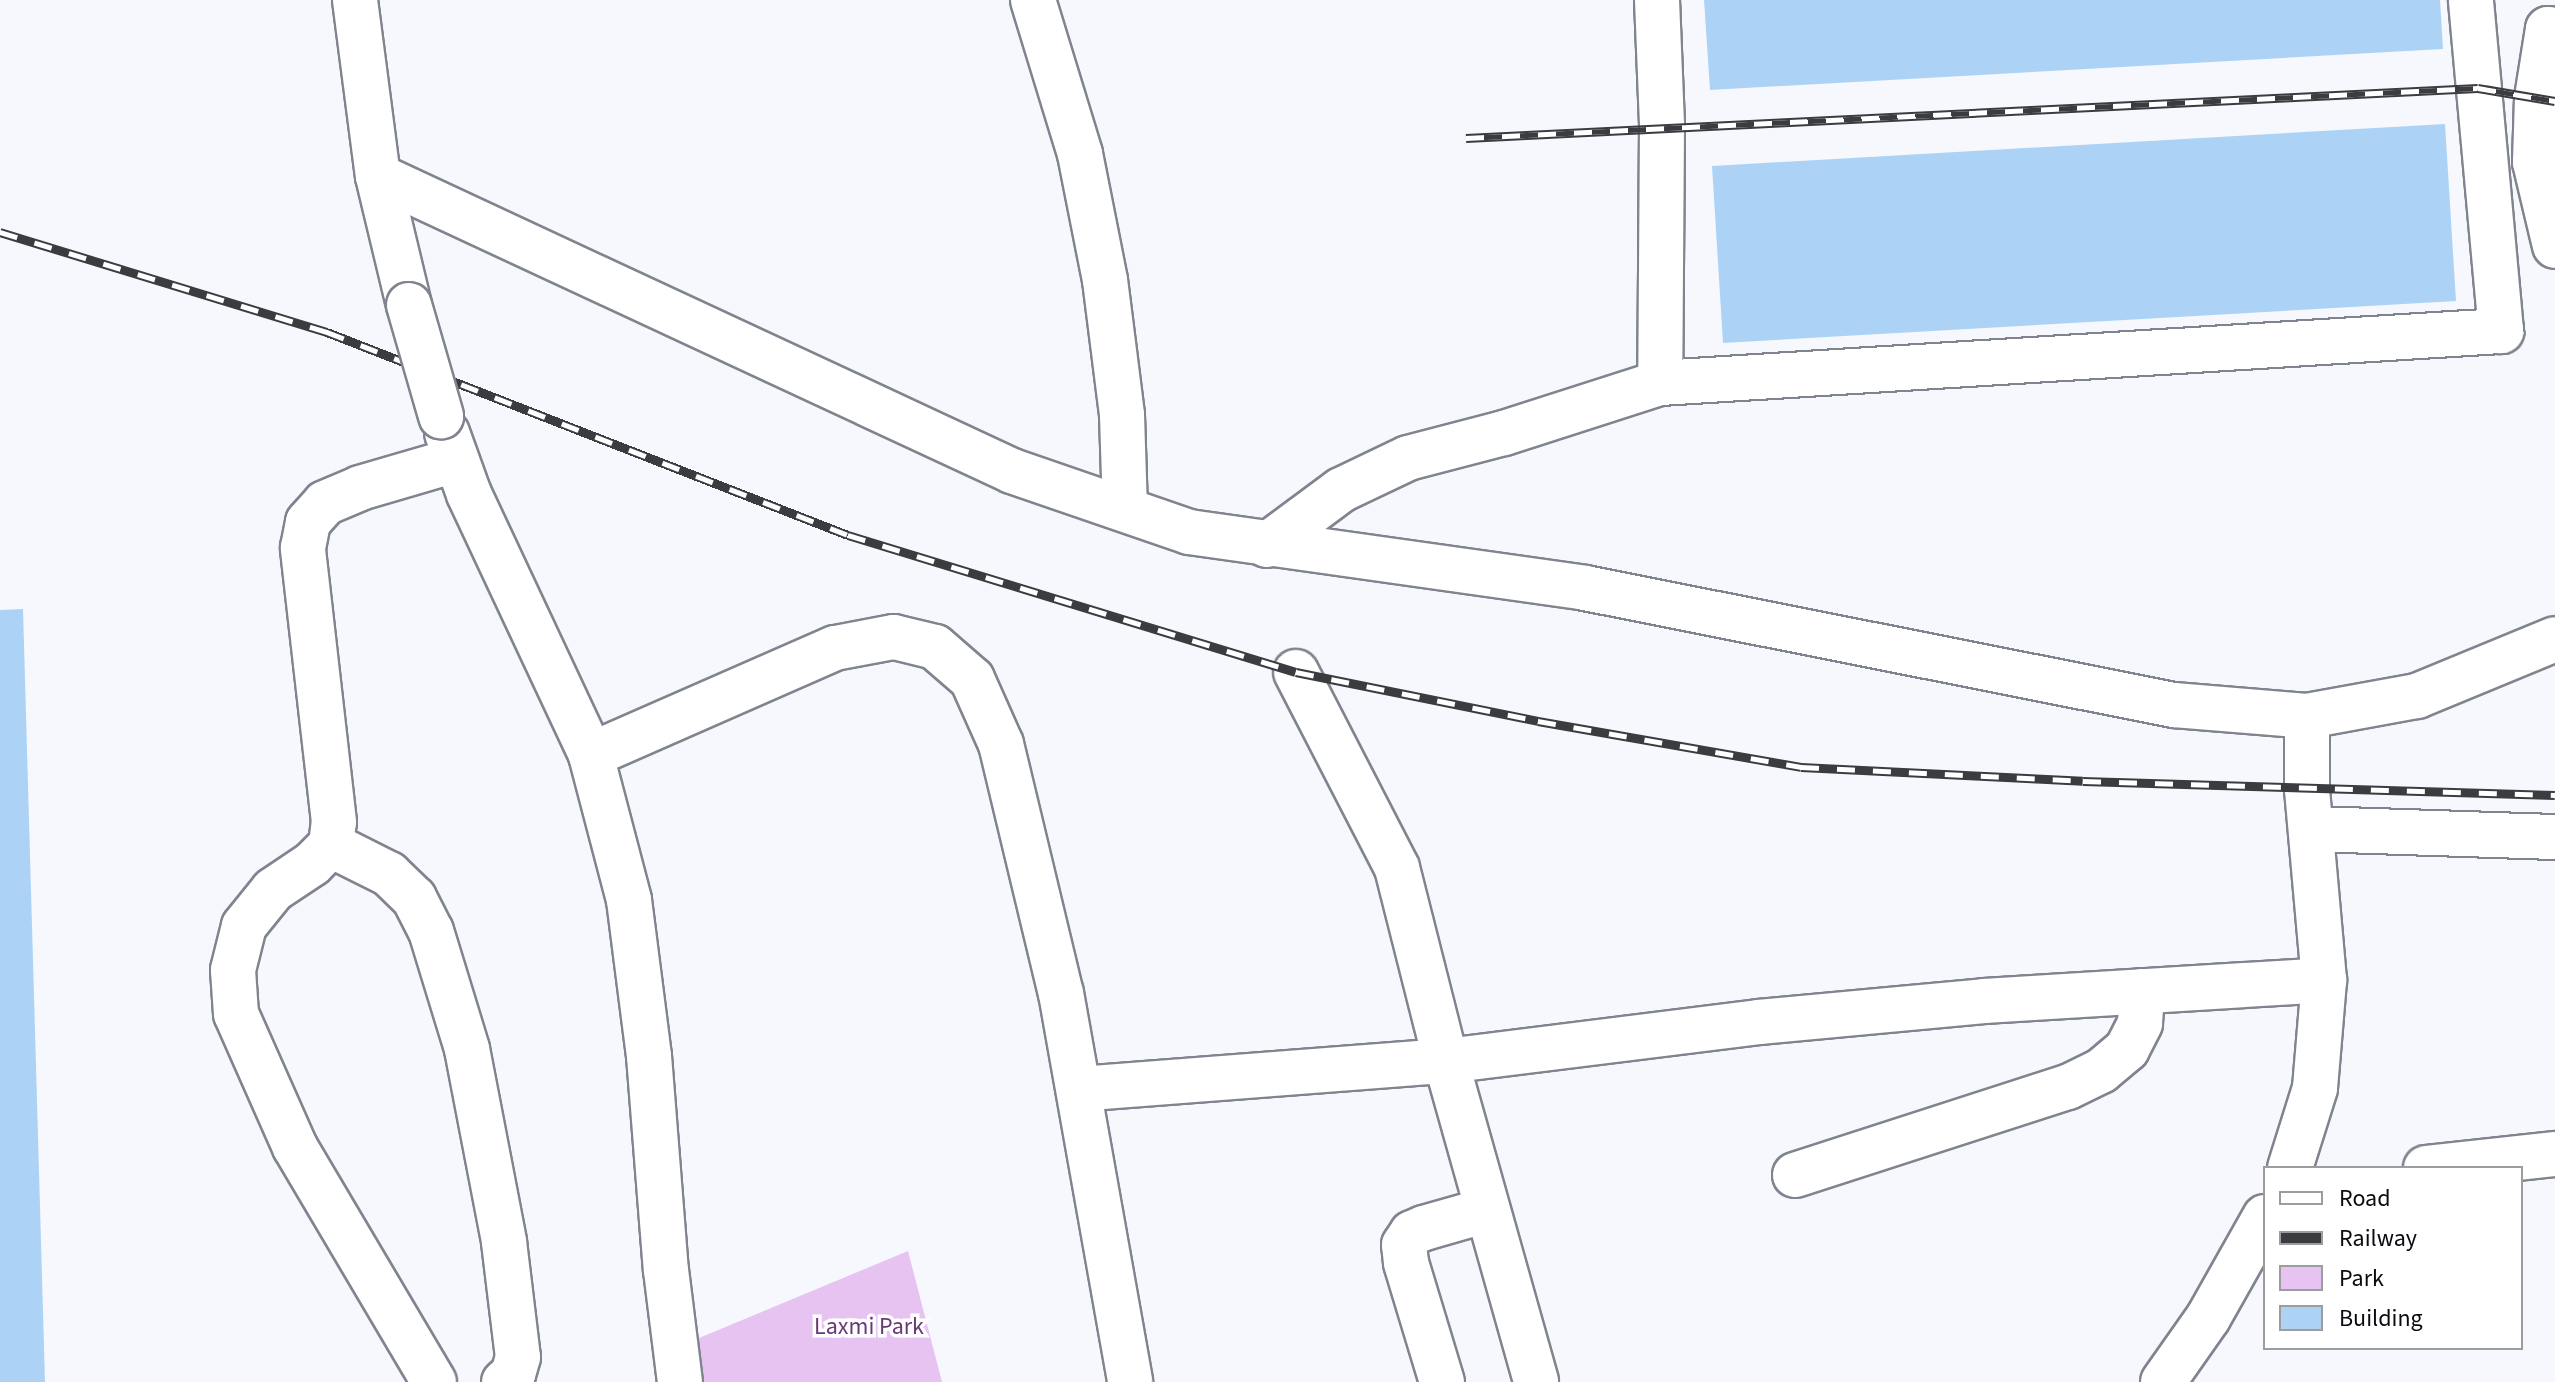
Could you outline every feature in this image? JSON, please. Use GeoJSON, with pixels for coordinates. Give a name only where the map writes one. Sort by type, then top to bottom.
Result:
{"type":"FeatureCollection","features":[{"type":"Feature","properties":{"kind":"street"},"geometry":{"type":"LineString","coordinates":[[355,0],[378,176],[409,305],[441,416],[456,460],[591,755],[629,900],[649,1056],[666,1270],[680,1382]]}},
{"type":"Feature","properties":{"kind":"street"},"geometry":{"type":"LineString","coordinates":[[1033,0],[1080,154],[1105,280],[1122,415],[1125,509]]}},
{"type":"Feature","properties":{"kind":"street"},"geometry":{"type":"LineString","coordinates":[[1657,0],[1662,126],[1660,383]]}},
{"type":"Feature","properties":{"kind":"street"},"geometry":{"type":"LineString","coordinates":[[1267,545],[1341,490],[1408,458],[1504,433],[1660,383],[2501,331],[2471,0]]}},
{"type":"Feature","properties":{"kind":"street"},"geometry":{"type":"LineString","coordinates":[[2555,30],[2548,29],[2537,98],[2535,149],[2555,246]]}},
{"type":"Feature","properties":{"kind":"street"},"geometry":{"type":"LineString","coordinates":[[378,176],[1012,471],[1189,532],[1585,588],[2174,705],[2307,716],[2417,696],[2555,639]]}},
{"type":"Feature","properties":{"kind":"street"},"geometry":{"type":"LineString","coordinates":[[434,1382],[295,1147],[236,1014],[233,970],[244,926],[273,890],[312,864],[331,845],[334,822],[303,548],[308,522],[325,503],[360,488],[456,460]]}},
{"type":"Feature","properties":{"kind":"street"},"geometry":{"type":"LineString","coordinates":[[591,755],[835,648],[894,637],[935,647],[972,679],[1001,744],[1028,843],[1079,1089],[1130,1382]]}},
{"type":"Feature","properties":{"kind":"street"},"geometry":{"type":"LineString","coordinates":[[1296,672],[1397,868],[1446,1061],[1536,1382]]}},
{"type":"Feature","properties":{"kind":"street"},"geometry":{"type":"LineString","coordinates":[[2291,1166],[2315,1088],[2324,980],[2313,829],[2307,789],[2307,716]]}},
{"type":"Feature","properties":{"kind":"street"},"geometry":{"type":"LineString","coordinates":[[2313,829],[2555,837]]}},
{"type":"Feature","properties":{"kind":"street"},"geometry":{"type":"LineString","coordinates":[[331,845],[389,874],[414,898],[431,931],[467,1049],[502,1228],[518,1357],[513,1374],[504,1382]]}},
{"type":"Feature","properties":{"kind":"street"},"geometry":{"type":"LineString","coordinates":[[1079,1089],[1446,1061],[1759,1022],[2142,991],[2324,980]]}},
{"type":"Feature","properties":{"kind":"street"},"geometry":{"type":"LineString","coordinates":[[1795,1175],[2068,1087],[2101,1071],[2127,1049],[2140,1023],[2142,991]]}},
{"type":"Feature","properties":{"kind":"street"},"geometry":{"type":"LineString","coordinates":[[2444,1166],[2555,1154]]}},
{"type":"Feature","properties":{"kind":"street"},"geometry":{"type":"LineString","coordinates":[[1442,1382],[1406,1263],[1404,1245],[1412,1233],[1487,1210]]}},
{"type":"Feature","properties":{"kind":"street"},"geometry":{"type":"LineString","coordinates":[[2163,1382],[2208,1318],[2263,1221]]}},
{"type":"Feature","properties":{"kind":"green space","name":"Laxmi Park"},"geometry":{"type":"Polygon","coordinates":[[[908,1251],[942,1382],[693,1382],[687,1343],[908,1251]]]}},
{"type":"Feature","properties":{"kind":"building"},"geometry":{"type":"Polygon","coordinates":[[[1704,0],[2440,0],[2443,49],[1710,90],[1704,0]]]}},
{"type":"Feature","properties":{"kind":"building"},"geometry":{"type":"Polygon","coordinates":[[[2445,124],[2456,301],[1723,343],[1712,166],[2445,124]]]}},
{"type":"Feature","properties":{"kind":"building"},"geometry":{"type":"Polygon","coordinates":[[[23,609],[45,1382],[0,1382],[0,610],[23,609]]]}},
{"type":"Feature","properties":{"kind":"railway"},"geometry":{"type":"LineString","coordinates":[[1466,138],[2478,88],[2555,101]]}},
{"type":"Feature","properties":{"kind":"railway"},"geometry":{"type":"LineString","coordinates":[[0,232],[327,332],[848,535],[1296,672],[1538,721],[1801,767],[2083,781],[2555,795]]}}]}
